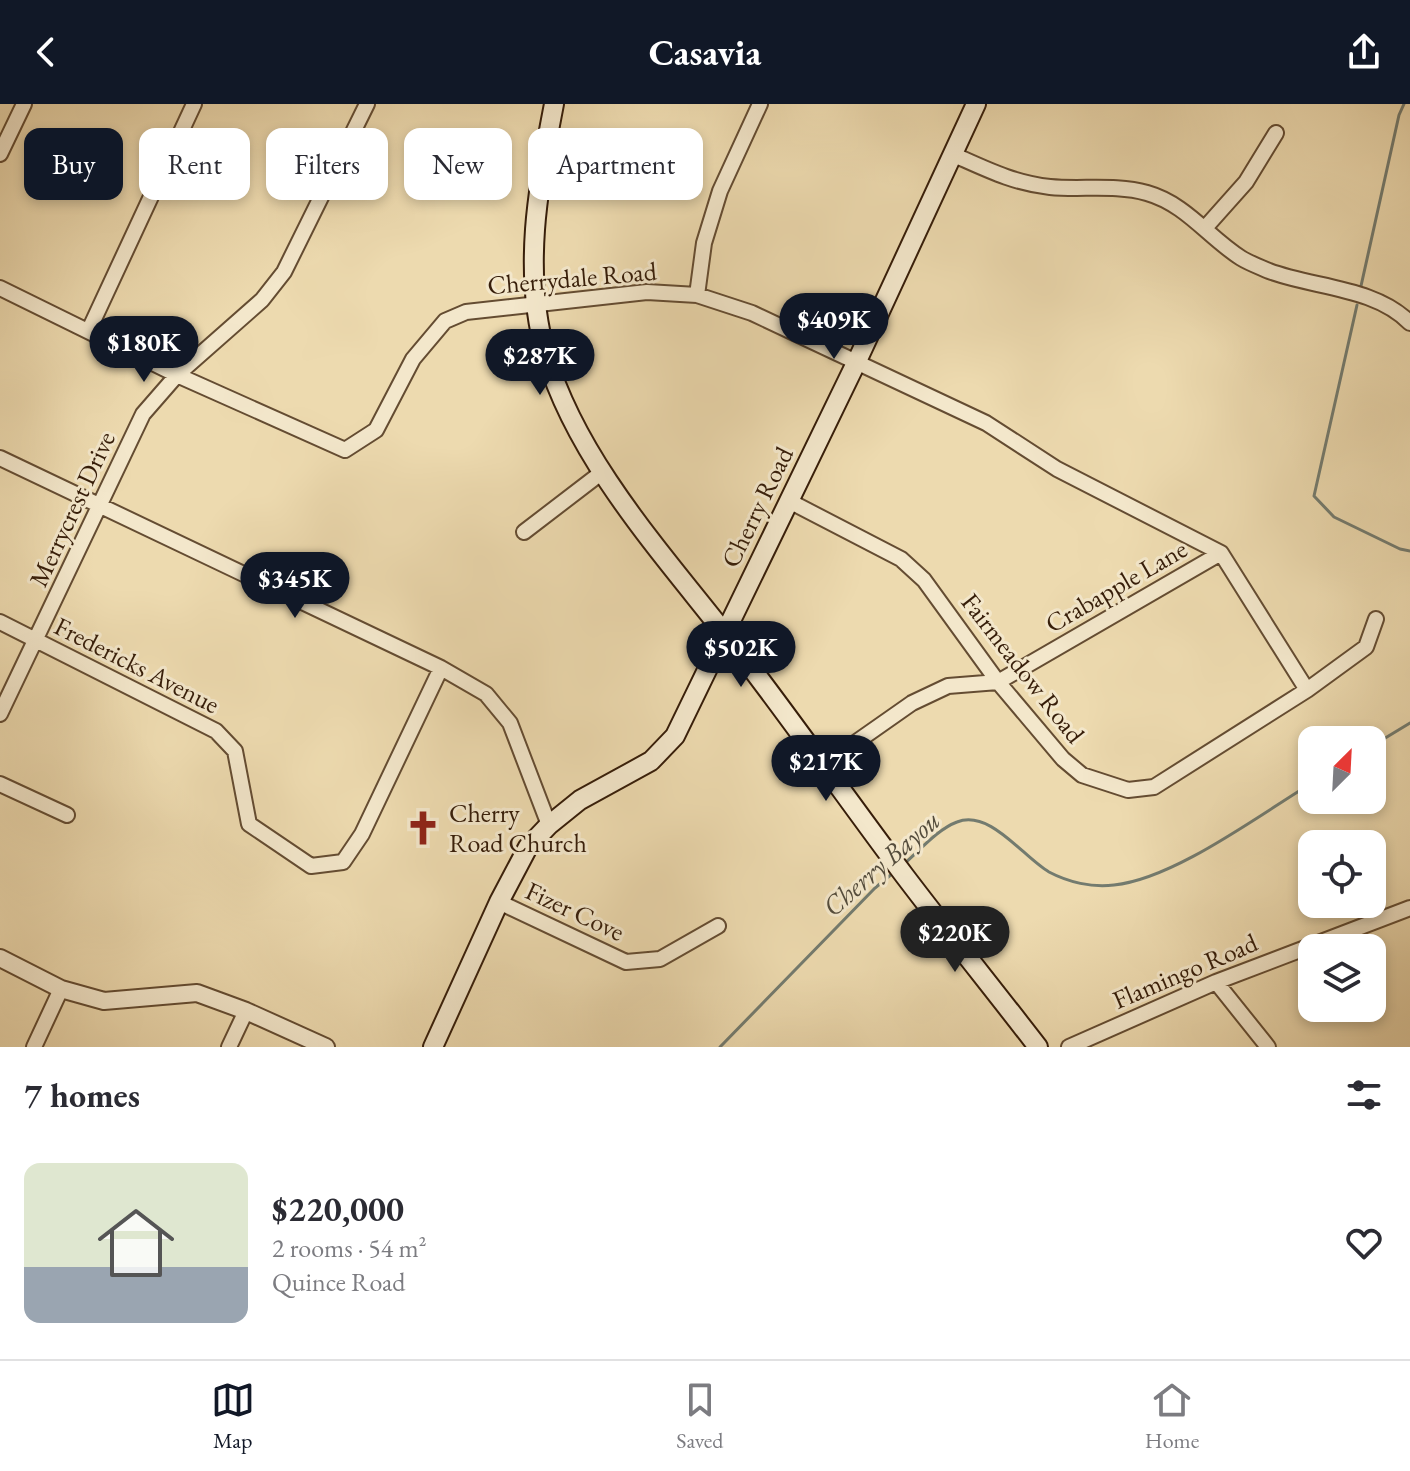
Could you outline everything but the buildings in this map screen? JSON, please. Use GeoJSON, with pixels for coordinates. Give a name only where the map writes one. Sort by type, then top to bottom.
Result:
{"type":"FeatureCollection","features":[{"type":"Feature","properties":{"kind":"main road"},"geometry":{"type":"LineString","coordinates":[[554,104],[533,241],[535,303],[546,355],[562,398],[601,473],[1038,1047]]}},
{"type":"Feature","properties":{"kind":"main road","name":"Cherry Road"},"geometry":{"type":"LineString","coordinates":[[433,1047],[499,902],[528,847],[580,800],[651,761],[675,736],[857,361],[976,104]]}},
{"type":"Feature","properties":{"kind":"street"},"geometry":{"type":"LineString","coordinates":[[0,154],[24,104]]}},
{"type":"Feature","properties":{"kind":"street"},"geometry":{"type":"LineString","coordinates":[[89,330],[194,104]]}},
{"type":"Feature","properties":{"kind":"street","name":"Merrycrest Drive"},"geometry":{"type":"LineString","coordinates":[[0,714],[38,640],[143,414],[177,375],[262,300],[284,272],[367,104]]}},
{"type":"Feature","properties":{"kind":"street"},"geometry":{"type":"LineString","coordinates":[[697,295],[704,243],[720,191],[760,104]]}},
{"type":"Feature","properties":{"kind":"street"},"geometry":{"type":"LineString","coordinates":[[1205,228],[1246,182],[1276,133]]}},
{"type":"Feature","properties":{"kind":"street"},"geometry":{"type":"LineString","coordinates":[[952,154],[1014,182],[1146,192],[1180,207],[1241,259],[1271,272],[1360,296],[1399,311],[1410,323]]}},
{"type":"Feature","properties":{"kind":"street","name":"Cherrydale Road"},"geometry":{"type":"LineString","coordinates":[[0,288],[177,375],[345,450],[376,430],[413,359],[445,321],[466,312],[535,303],[647,292],[697,295],[752,313],[986,423],[1057,469],[1221,553]]}},
{"type":"Feature","properties":{"kind":"street"},"geometry":{"type":"LineString","coordinates":[[0,458],[441,668],[486,694],[510,723],[549,825]]}},
{"type":"Feature","properties":{"kind":"street"},"geometry":{"type":"LineString","coordinates":[[524,532],[601,473]]}},
{"type":"Feature","properties":{"kind":"street","name":"Fairmeadow Road"},"geometry":{"type":"LineString","coordinates":[[789,501],[901,559],[924,580],[998,682],[1063,759],[1082,775],[1128,790],[1154,787],[1307,690],[1366,647],[1376,619]]}},
{"type":"Feature","properties":{"kind":"street"},"geometry":{"type":"LineString","coordinates":[[1221,553],[1307,690]]}},
{"type":"Feature","properties":{"kind":"street","name":"Crabapple Lane"},"geometry":{"type":"LineString","coordinates":[[825,764],[912,703],[948,686],[998,682],[1221,553]]}},
{"type":"Feature","properties":{"kind":"street","name":"Fredericks Avenue"},"geometry":{"type":"LineString","coordinates":[[0,622],[216,731],[235,751],[249,824],[311,866],[343,862],[356,843],[441,668]]}},
{"type":"Feature","properties":{"kind":"street"},"geometry":{"type":"LineString","coordinates":[[0,784],[67,815]]}},
{"type":"Feature","properties":{"kind":"street","name":"Fizer Cove"},"geometry":{"type":"LineString","coordinates":[[499,902],[626,962],[660,959],[718,926]]}},
{"type":"Feature","properties":{"kind":"street","name":"Flamingo Road"},"geometry":{"type":"LineString","coordinates":[[1069,1047],[1216,982],[1410,908]]}},
{"type":"Feature","properties":{"kind":"street"},"geometry":{"type":"LineString","coordinates":[[0,958],[61,989],[104,1001],[197,993],[326,1047]]}},
{"type":"Feature","properties":{"kind":"street"},"geometry":{"type":"LineString","coordinates":[[1216,982],[1268,1047]]}},
{"type":"Feature","properties":{"kind":"street"},"geometry":{"type":"LineString","coordinates":[[34,1047],[61,989]]}},
{"type":"Feature","properties":{"kind":"street"},"geometry":{"type":"LineString","coordinates":[[229,1047],[246,1011]]}},
{"type":"Feature","properties":{"kind":"waterway"},"geometry":{"type":"LineString","coordinates":[[1361,286],[1404,104]]}},
{"type":"Feature","properties":{"kind":"waterway"},"geometry":{"type":"LineString","coordinates":[[1357,305],[1314,496],[1334,517],[1410,551]]}},
{"type":"Feature","properties":{"kind":"waterway","name":"Cherry Bayou"},"geometry":{"type":"LineString","coordinates":[[1386,738],[1410,723]]}},
{"type":"Feature","properties":{"kind":"waterway","name":"Cherry Bayou"},"geometry":{"type":"LineString","coordinates":[[905,863],[943,830],[957,822],[969,820],[994,828],[1056,876],[1089,885],[1114,885],[1138,880],[1189,859],[1298,792]]}},
{"type":"Feature","properties":{"kind":"waterway","name":"Cherry Bayou"},"geometry":{"type":"LineString","coordinates":[[720,1047],[893,873]]}},
{"type":"Feature","properties":{"kind":"place","name":"Cherry Road Church"},"geometry":{"type":"Point","coordinates":[423,828]}}]}
